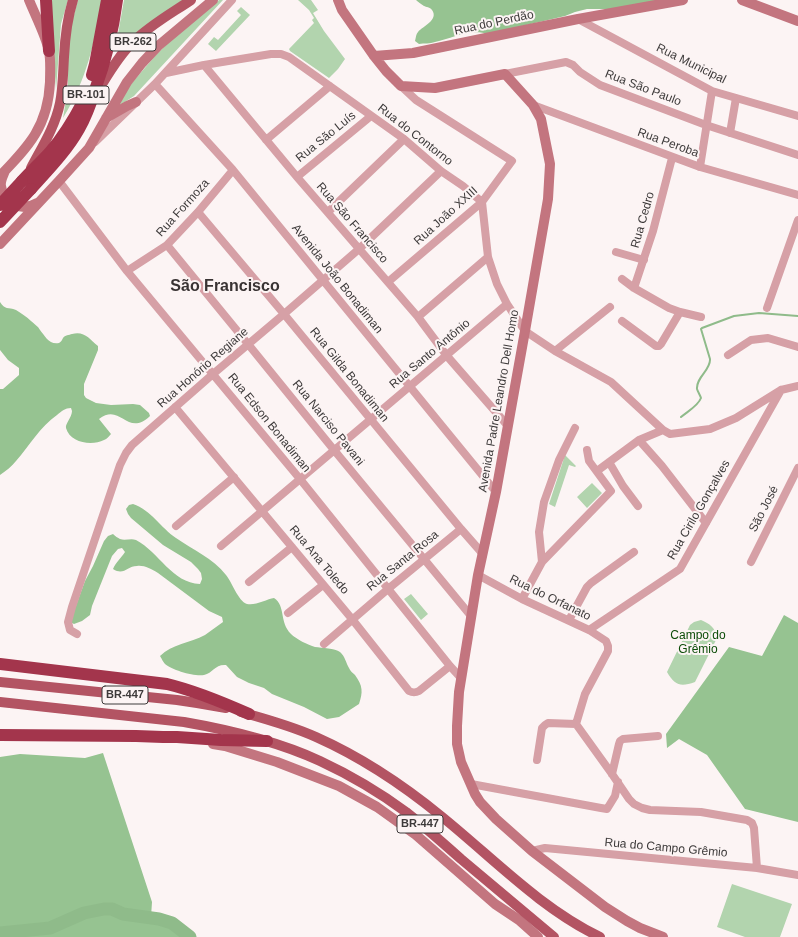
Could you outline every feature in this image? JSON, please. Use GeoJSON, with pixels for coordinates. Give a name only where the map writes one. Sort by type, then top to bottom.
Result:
{"type":"FeatureCollection","features":[{"type":"Feature","properties":{"kind":"highway"},"geometry":{"type":"LineString","coordinates":[[46,0],[49,51]]}},
{"type":"Feature","properties":{"kind":"highway","name":"BR-101"},"geometry":{"type":"LineString","coordinates":[[0,222],[27,181],[74,120],[84,100],[91,82],[107,0]]}},
{"type":"Feature","properties":{"kind":"highway","name":"BR-101"},"geometry":{"type":"LineString","coordinates":[[0,205],[27,181],[50,169],[79,129],[91,101],[108,50],[117,0]]}},
{"type":"Feature","properties":{"kind":"highway"},"geometry":{"type":"LineString","coordinates":[[0,664],[167,684],[204,695],[249,714]]}},
{"type":"Feature","properties":{"kind":"highway"},"geometry":{"type":"LineString","coordinates":[[0,735],[178,737],[267,741]]}},
{"type":"Feature","properties":{"kind":"main road"},"geometry":{"type":"LineString","coordinates":[[27,181],[51,131],[59,108],[66,25],[73,0]]}},
{"type":"Feature","properties":{"kind":"main road","name":"BR-262"},"geometry":{"type":"LineString","coordinates":[[91,101],[112,68],[134,41],[152,26],[191,0]]}},
{"type":"Feature","properties":{"kind":"main road","name":"BR-447"},"geometry":{"type":"LineString","coordinates":[[0,682],[218,706],[293,727],[360,760],[422,801],[538,899],[566,918],[600,937]]}},
{"type":"Feature","properties":{"kind":"main road","name":"BR-447"},"geometry":{"type":"LineString","coordinates":[[0,702],[184,722],[267,741],[293,749],[351,777],[389,800],[423,826],[554,937]]}},
{"type":"Feature","properties":{"kind":"street"},"geometry":{"type":"LineString","coordinates":[[29,0],[49,51],[49,94],[44,116],[38,131],[24,151],[2,174],[1,185],[2,192],[11,204],[18,207],[26,207],[33,206],[39,202]]}},
{"type":"Feature","properties":{"kind":"street"},"geometry":{"type":"LineString","coordinates":[[89,148],[127,82],[142,63],[158,46],[213,0]]}},
{"type":"Feature","properties":{"kind":"street"},"geometry":{"type":"LineString","coordinates":[[2,241],[89,148],[166,73],[232,0]]}},
{"type":"Feature","properties":{"kind":"street"},"geometry":{"type":"LineString","coordinates":[[338,0],[342,10],[374,56],[401,86],[435,88],[506,74]]}},
{"type":"Feature","properties":{"kind":"street","name":"Rua do Perdão"},"geometry":{"type":"LineString","coordinates":[[374,56],[413,53],[578,19],[683,0]]}},
{"type":"Feature","properties":{"kind":"street"},"geometry":{"type":"LineString","coordinates":[[742,0],[798,21]]}},
{"type":"Feature","properties":{"kind":"street","name":"Rua Municipal"},"geometry":{"type":"LineString","coordinates":[[578,19],[712,90],[798,116]]}},
{"type":"Feature","properties":{"kind":"street","name":"Rua do Contorno"},"geometry":{"type":"LineString","coordinates":[[204,65],[271,54],[281,54],[289,57],[404,140],[441,171],[463,186],[482,202]]}},
{"type":"Feature","properties":{"kind":"street","name":"Rua São Paulo"},"geometry":{"type":"LineString","coordinates":[[506,74],[566,62],[573,65],[580,72],[600,85],[706,125],[798,155]]}},
{"type":"Feature","properties":{"kind":"street"},"geometry":{"type":"LineString","coordinates":[[166,73],[204,65]]}},
{"type":"Feature","properties":{"kind":"street","name":"Rua São Francisco"},"geometry":{"type":"LineString","coordinates":[[204,65],[297,177],[418,317],[447,356],[508,426]]}},
{"type":"Feature","properties":{"kind":"street","name":"Avenida Padre Leandro Dell Homo"},"geometry":{"type":"LineString","coordinates":[[506,74],[533,105],[541,119],[550,164],[548,199],[496,492],[482,553],[471,616],[459,692],[457,744],[461,762],[480,802],[496,819],[532,851],[616,914],[640,928],[663,937]]}},
{"type":"Feature","properties":{"kind":"street","name":"Avenida João Bonadiman"},"geometry":{"type":"LineString","coordinates":[[155,84],[233,170],[496,492]]}},
{"type":"Feature","properties":{"kind":"street"},"geometry":{"type":"LineString","coordinates":[[266,140],[330,86]]}},
{"type":"Feature","properties":{"kind":"street","name":"Rua João XXIII"},"geometry":{"type":"LineString","coordinates":[[388,282],[482,202],[512,160],[416,100],[401,86]]}},
{"type":"Feature","properties":{"kind":"street"},"geometry":{"type":"LineString","coordinates":[[700,167],[712,90]]}},
{"type":"Feature","properties":{"kind":"street"},"geometry":{"type":"LineString","coordinates":[[730,133],[736,98]]}},
{"type":"Feature","properties":{"kind":"street"},"geometry":{"type":"LineString","coordinates":[[106,118],[136,102]]}},
{"type":"Feature","properties":{"kind":"street","name":"Rua Peroba"},"geometry":{"type":"LineString","coordinates":[[533,105],[672,158],[798,195]]}},
{"type":"Feature","properties":{"kind":"street","name":"Rua São Luís"},"geometry":{"type":"LineString","coordinates":[[297,177],[371,116]]}},
{"type":"Feature","properties":{"kind":"street"},"geometry":{"type":"LineString","coordinates":[[328,212],[404,140]]}},
{"type":"Feature","properties":{"kind":"street","name":"Rua Cedro"},"geometry":{"type":"LineString","coordinates":[[634,288],[655,224],[672,158]]}},
{"type":"Feature","properties":{"kind":"street","name":"Rua Formoza"},"geometry":{"type":"LineString","coordinates":[[127,271],[167,245],[198,212],[233,170]]}},
{"type":"Feature","properties":{"kind":"street","name":"Rua Honório Regiane"},"geometry":{"type":"LineString","coordinates":[[77,634],[70,630],[68,622],[70,614],[120,465],[132,445],[323,281],[441,171]]}},
{"type":"Feature","properties":{"kind":"street","name":"Rua Edson Bonadiman"},"geometry":{"type":"LineString","coordinates":[[59,181],[127,271],[300,479],[461,678]]}},
{"type":"Feature","properties":{"kind":"street"},"geometry":{"type":"LineString","coordinates":[[482,202],[488,257],[497,284],[507,304],[525,331],[555,351],[611,382],[663,430],[670,434],[710,429],[736,418],[781,390],[798,386]]}},
{"type":"Feature","properties":{"kind":"street"},"geometry":{"type":"LineString","coordinates":[[0,205],[8,217],[9,225],[8,232],[2,241]]}},
{"type":"Feature","properties":{"kind":"street","name":"Rua Gilda Bonadiman"},"geometry":{"type":"LineString","coordinates":[[198,212],[482,553]]}},
{"type":"Feature","properties":{"kind":"street"},"geometry":{"type":"LineString","coordinates":[[767,308],[798,220]]}},
{"type":"Feature","properties":{"kind":"street","name":"Rua Narciso Pavani"},"geometry":{"type":"LineString","coordinates":[[167,245],[471,616]]}},
{"type":"Feature","properties":{"kind":"street"},"geometry":{"type":"LineString","coordinates":[[616,252],[644,260]]}},
{"type":"Feature","properties":{"kind":"street"},"geometry":{"type":"LineString","coordinates":[[418,317],[488,257]]}},
{"type":"Feature","properties":{"kind":"street"},"geometry":{"type":"LineString","coordinates":[[622,279],[634,288],[669,308],[701,317]]}},
{"type":"Feature","properties":{"kind":"street","name":"Rua Santo Antônio"},"geometry":{"type":"LineString","coordinates":[[221,546],[507,304]]}},
{"type":"Feature","properties":{"kind":"street"},"geometry":{"type":"LineString","coordinates":[[555,351],[610,307]]}},
{"type":"Feature","properties":{"kind":"street"},"geometry":{"type":"LineString","coordinates":[[622,321],[656,346],[659,346],[680,312]]}},
{"type":"Feature","properties":{"kind":"street"},"geometry":{"type":"LineString","coordinates":[[728,356],[751,340],[768,338],[798,348]]}},
{"type":"Feature","properties":{"kind":"street","name":"Rua Cirilo Gonçalves"},"geometry":{"type":"LineString","coordinates":[[589,630],[680,569],[781,390]]}},
{"type":"Feature","properties":{"kind":"street","name":"Rua Ana Toledo"},"geometry":{"type":"LineString","coordinates":[[175,407],[323,584],[409,691],[416,693],[450,666]]}},
{"type":"Feature","properties":{"kind":"street"},"geometry":{"type":"LineString","coordinates":[[542,562],[539,532],[544,502],[559,460],[575,428]]}},
{"type":"Feature","properties":{"kind":"street"},"geometry":{"type":"LineString","coordinates":[[597,471],[639,440],[663,430]]}},
{"type":"Feature","properties":{"kind":"street"},"geometry":{"type":"LineString","coordinates":[[639,440],[662,466],[706,523]]}},
{"type":"Feature","properties":{"kind":"street"},"geometry":{"type":"LineString","coordinates":[[587,450],[589,461],[611,491]]}},
{"type":"Feature","properties":{"kind":"street"},"geometry":{"type":"LineString","coordinates":[[609,462],[623,486],[638,506]]}},
{"type":"Feature","properties":{"kind":"street","name":"São José"},"geometry":{"type":"LineString","coordinates":[[751,562],[798,468]]}},
{"type":"Feature","properties":{"kind":"street"},"geometry":{"type":"LineString","coordinates":[[176,526],[234,477]]}},
{"type":"Feature","properties":{"kind":"street"},"geometry":{"type":"LineString","coordinates":[[522,599],[542,562],[611,491],[623,486]]}},
{"type":"Feature","properties":{"kind":"street","name":"Rua Santa Rosa"},"geometry":{"type":"LineString","coordinates":[[324,644],[461,529]]}},
{"type":"Feature","properties":{"kind":"street"},"geometry":{"type":"LineString","coordinates":[[249,582],[292,547]]}},
{"type":"Feature","properties":{"kind":"street"},"geometry":{"type":"LineString","coordinates":[[569,620],[591,582],[634,552]]}},
{"type":"Feature","properties":{"kind":"street","name":"Rua do Orfanato"},"geometry":{"type":"LineString","coordinates":[[478,575],[522,599],[589,630],[606,641],[608,650],[585,694],[576,724]]}},
{"type":"Feature","properties":{"kind":"street"},"geometry":{"type":"LineString","coordinates":[[288,613],[323,584]]}},
{"type":"Feature","properties":{"kind":"street"},"geometry":{"type":"LineString","coordinates":[[537,760],[542,728],[545,725],[548,723],[576,724],[634,804],[650,810],[701,812],[747,820],[752,823],[754,828],[757,868]]}},
{"type":"Feature","properties":{"kind":"street"},"geometry":{"type":"LineString","coordinates":[[612,774],[620,741],[623,739],[658,736]]}},
{"type":"Feature","properties":{"kind":"street"},"geometry":{"type":"LineString","coordinates":[[178,737],[225,746],[277,762],[339,786],[370,803],[416,835],[495,904],[519,920],[538,937]]}},
{"type":"Feature","properties":{"kind":"street"},"geometry":{"type":"LineString","coordinates":[[471,784],[607,809],[615,796],[618,782]]}},
{"type":"Feature","properties":{"kind":"street","name":"Rua do Campo Grêmio"},"geometry":{"type":"LineString","coordinates":[[532,851],[545,848],[757,868],[798,875]]}},
{"type":"Feature","properties":{"kind":"green space"},"geometry":{"type":"Polygon","coordinates":[[[50,0],[68,0],[61,24],[56,90],[50,0]]]}},
{"type":"Feature","properties":{"kind":"green space"},"geometry":{"type":"Polygon","coordinates":[[[78,0],[102,0],[96,32],[84,75],[63,118],[68,88],[68,55],[71,25],[78,0]]]}},
{"type":"Feature","properties":{"kind":"green space"},"geometry":{"type":"Polygon","coordinates":[[[124,0],[183,0],[148,24],[115,51],[124,0]]]}},
{"type":"Feature","properties":{"kind":"green space"},"geometry":{"type":"Polygon","coordinates":[[[219,0],[223,0],[134,96],[114,109],[124,92],[156,55],[176,35],[219,0]]]}},
{"type":"Feature","properties":{"kind":"green space"},"geometry":{"type":"Polygon","coordinates":[[[298,0],[311,0],[318,10],[313,13],[324,31],[345,59],[329,78],[289,49],[314,23],[312,20],[314,18],[309,10],[298,0]]]}},
{"type":"Feature","properties":{"kind":"green space"},"geometry":{"type":"Polygon","coordinates":[[[416,0],[660,0],[634,9],[587,9],[565,16],[488,34],[482,32],[468,33],[433,43],[419,44],[415,41],[417,34],[432,20],[434,14],[430,8],[424,6],[416,0]]]}},
{"type":"Feature","properties":{"kind":"green space"},"geometry":{"type":"Polygon","coordinates":[[[241,7],[250,15],[216,51],[208,44],[214,37],[218,40],[241,15],[237,11],[241,7]]]}},
{"type":"Feature","properties":{"kind":"green space"},"geometry":{"type":"Polygon","coordinates":[[[0,302],[5,307],[16,310],[26,317],[38,327],[48,340],[53,343],[59,343],[65,336],[76,333],[89,338],[98,346],[98,350],[84,384],[84,395],[86,398],[96,403],[111,405],[140,405],[149,413],[150,416],[142,422],[135,423],[113,414],[107,415],[99,419],[111,434],[99,442],[88,443],[77,440],[68,433],[66,426],[72,411],[71,408],[65,409],[45,425],[14,463],[0,475],[0,389],[3,389],[19,375],[19,368],[8,360],[0,350],[0,302]]]}},
{"type":"Feature","properties":{"kind":"green space"},"geometry":{"type":"Polygon","coordinates":[[[565,455],[576,466],[569,465],[555,507],[549,504],[565,455]]]}},
{"type":"Feature","properties":{"kind":"green space"},"geometry":{"type":"Polygon","coordinates":[[[592,483],[602,493],[587,508],[577,497],[592,483]]]}},
{"type":"Feature","properties":{"kind":"green space"},"geometry":{"type":"Polygon","coordinates":[[[133,504],[145,510],[176,538],[221,569],[244,602],[247,604],[254,604],[274,598],[280,605],[287,629],[293,636],[312,646],[332,649],[340,652],[361,686],[362,692],[359,704],[339,717],[327,719],[304,707],[272,694],[264,688],[237,677],[226,665],[219,666],[204,675],[195,675],[173,669],[168,666],[164,663],[160,656],[176,646],[205,635],[223,622],[222,617],[209,611],[158,573],[150,569],[134,566],[123,571],[113,569],[125,552],[122,548],[118,549],[112,556],[92,606],[90,615],[82,621],[74,624],[70,622],[85,581],[104,541],[108,536],[113,534],[122,540],[136,540],[144,545],[181,578],[200,584],[202,579],[201,573],[191,562],[163,545],[131,518],[126,509],[129,505],[133,504]]]}},
{"type":"Feature","properties":{"kind":"green space"},"geometry":{"type":"Polygon","coordinates":[[[411,594],[428,614],[421,620],[404,599],[411,594]]]}},
{"type":"Feature","properties":{"kind":"green space"},"geometry":{"type":"Polygon","coordinates":[[[784,615],[798,623],[798,822],[745,809],[707,755],[679,739],[667,748],[666,734],[729,647],[762,656],[784,615]]]}},
{"type":"Feature","properties":{"kind":"green space","name":"Campo do Grêmio"},"geometry":{"type":"Polygon","coordinates":[[[701,620],[712,626],[717,638],[695,682],[686,685],[676,683],[667,672],[690,625],[701,620]]]}},
{"type":"Feature","properties":{"kind":"green space"},"geometry":{"type":"Polygon","coordinates":[[[103,753],[152,902],[151,917],[172,923],[190,937],[0,937],[0,757],[20,754],[85,758],[103,753]]]}},
{"type":"Feature","properties":{"kind":"green space"},"geometry":{"type":"Polygon","coordinates":[[[732,884],[792,904],[780,937],[745,937],[717,927],[732,884]]]}},
{"type":"Feature","properties":{"kind":"waterway"},"geometry":{"type":"LineString","coordinates":[[681,417],[700,401],[701,398],[697,385],[710,363],[702,328],[734,316],[759,313],[798,316]]}},
{"type":"Feature","properties":{"kind":"waterway"},"geometry":{"type":"LineString","coordinates":[[0,933],[50,928],[84,913],[112,909],[123,914],[159,919],[172,923],[190,937]]}},
{"type":"Feature","properties":{"kind":"district","name":"São Francisco"},"geometry":{"type":"Point","coordinates":[225,287]}}]}
